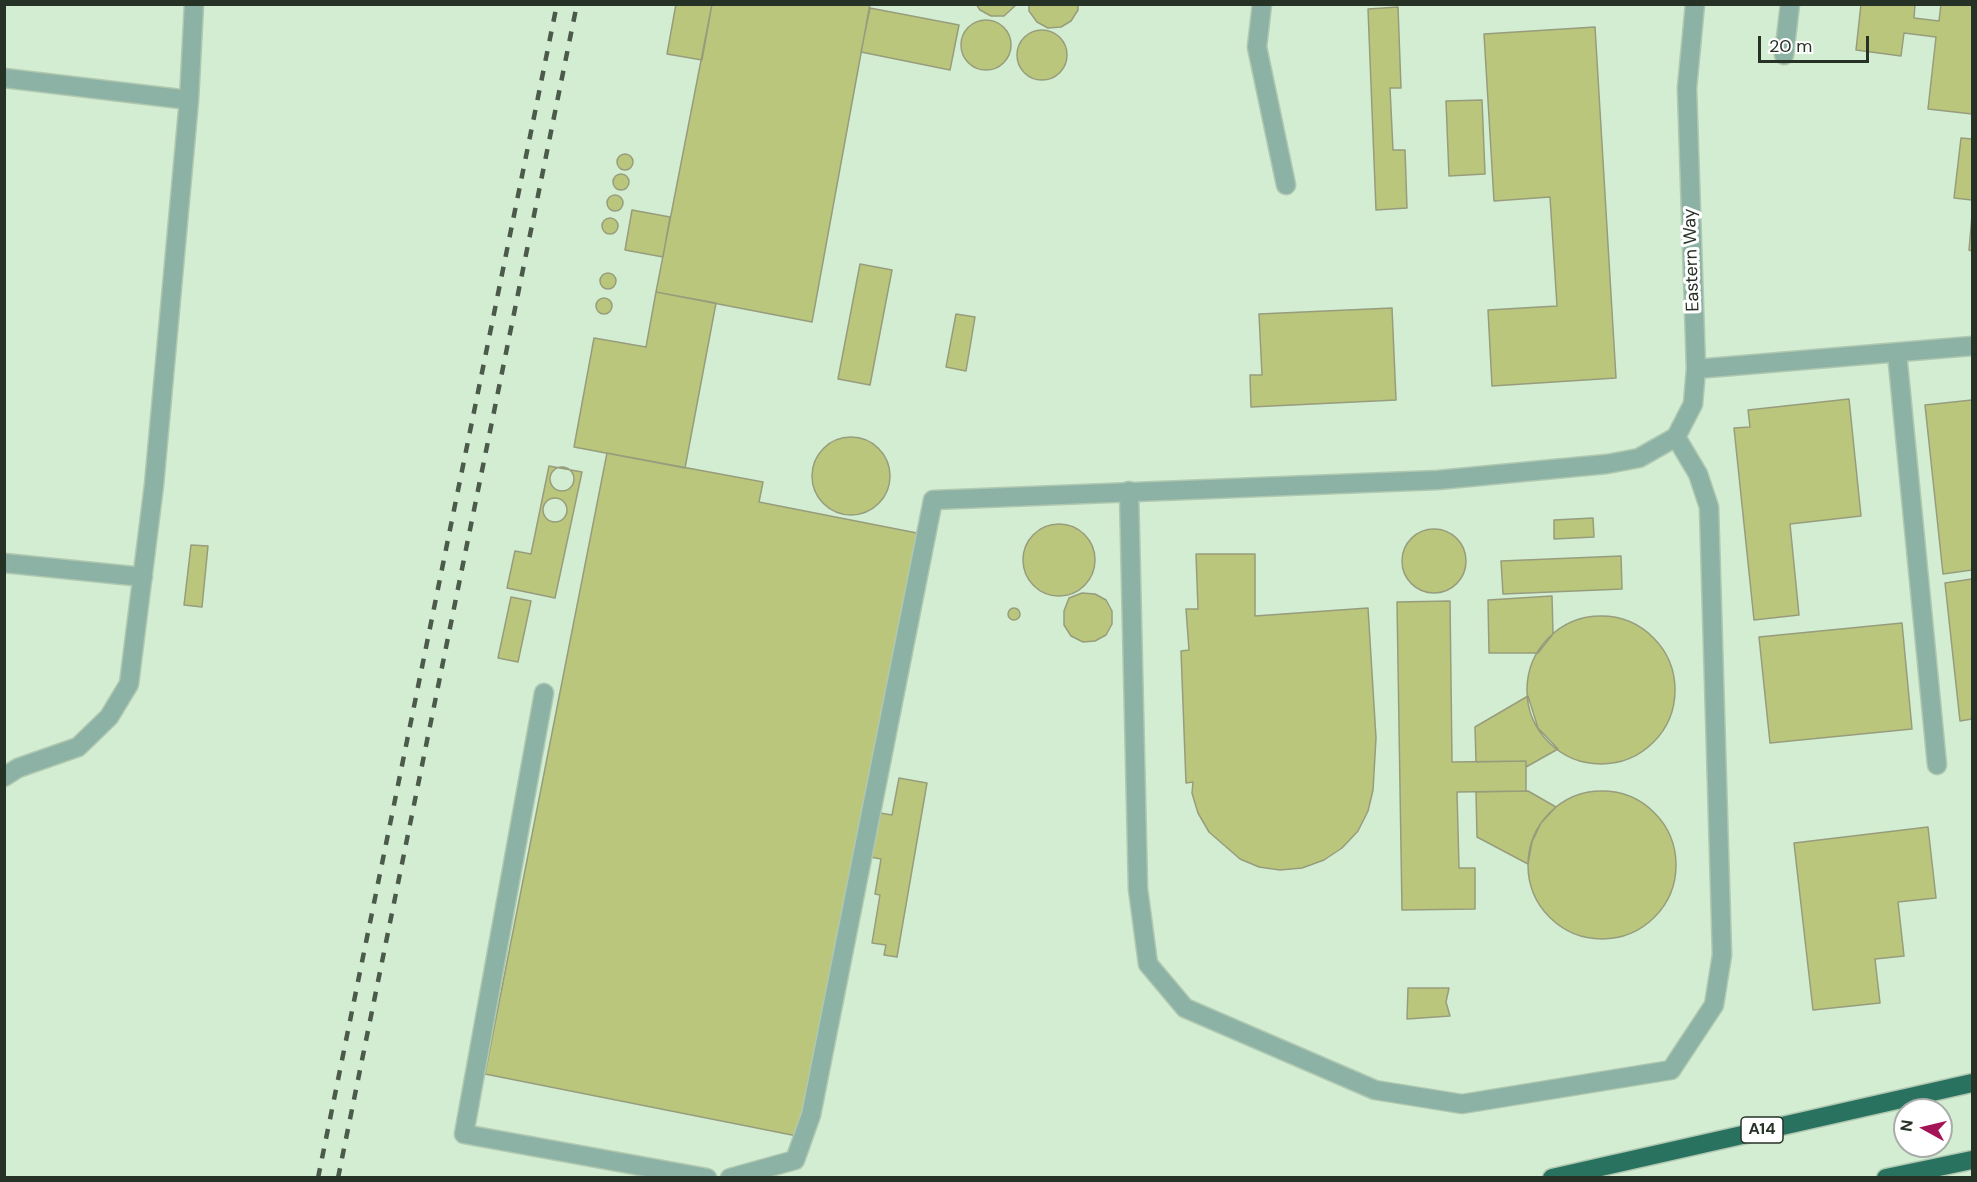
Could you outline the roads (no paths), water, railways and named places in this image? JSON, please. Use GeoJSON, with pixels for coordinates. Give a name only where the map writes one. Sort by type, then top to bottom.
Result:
{"type":"FeatureCollection","features":[{"type":"Feature","properties":{"kind":"highway","name":"A14"},"geometry":{"type":"LineString","coordinates":[[1552,1178],[1972,1083]]}},
{"type":"Feature","properties":{"kind":"highway"},"geometry":{"type":"LineString","coordinates":[[1886,1178],[1972,1160]]}},
{"type":"Feature","properties":{"kind":"street"},"geometry":{"type":"LineString","coordinates":[[4,777],[18,768],[78,747],[109,717],[129,684],[154,485],[189,100],[194,4]]}},
{"type":"Feature","properties":{"kind":"street"},"geometry":{"type":"LineString","coordinates":[[1262,4],[1257,46],[1286,185]]}},
{"type":"Feature","properties":{"kind":"street","name":"Eastern Way"},"geometry":{"type":"LineString","coordinates":[[1676,437],[1693,404],[1696,369],[1687,88],[1695,4]]}},
{"type":"Feature","properties":{"kind":"street"},"geometry":{"type":"LineString","coordinates":[[1784,55],[1790,4]]}},
{"type":"Feature","properties":{"kind":"street"},"geometry":{"type":"LineString","coordinates":[[4,78],[189,100]]}},
{"type":"Feature","properties":{"kind":"street"},"geometry":{"type":"LineString","coordinates":[[1696,369],[1972,346]]}},
{"type":"Feature","properties":{"kind":"street"},"geometry":{"type":"LineString","coordinates":[[1897,353],[1936,765]]}},
{"type":"Feature","properties":{"kind":"street"},"geometry":{"type":"LineString","coordinates":[[730,1178],[795,1160],[811,1115],[933,500],[1129,491],[1438,480],[1607,464],[1639,458],[1676,437],[1698,474],[1709,507],[1722,955],[1714,1005],[1671,1070],[1462,1104],[1375,1090],[1185,1008],[1148,964],[1138,889],[1129,491]]}},
{"type":"Feature","properties":{"kind":"street"},"geometry":{"type":"LineString","coordinates":[[4,563],[143,577]]}},
{"type":"Feature","properties":{"kind":"street"},"geometry":{"type":"LineString","coordinates":[[544,693],[464,1134],[707,1178]]}},
{"type":"Feature","properties":{"kind":"railway"},"geometry":{"type":"LineString","coordinates":[[318,1178],[557,4]]}},
{"type":"Feature","properties":{"kind":"railway"},"geometry":{"type":"LineString","coordinates":[[338,1178],[577,4]]}}]}
